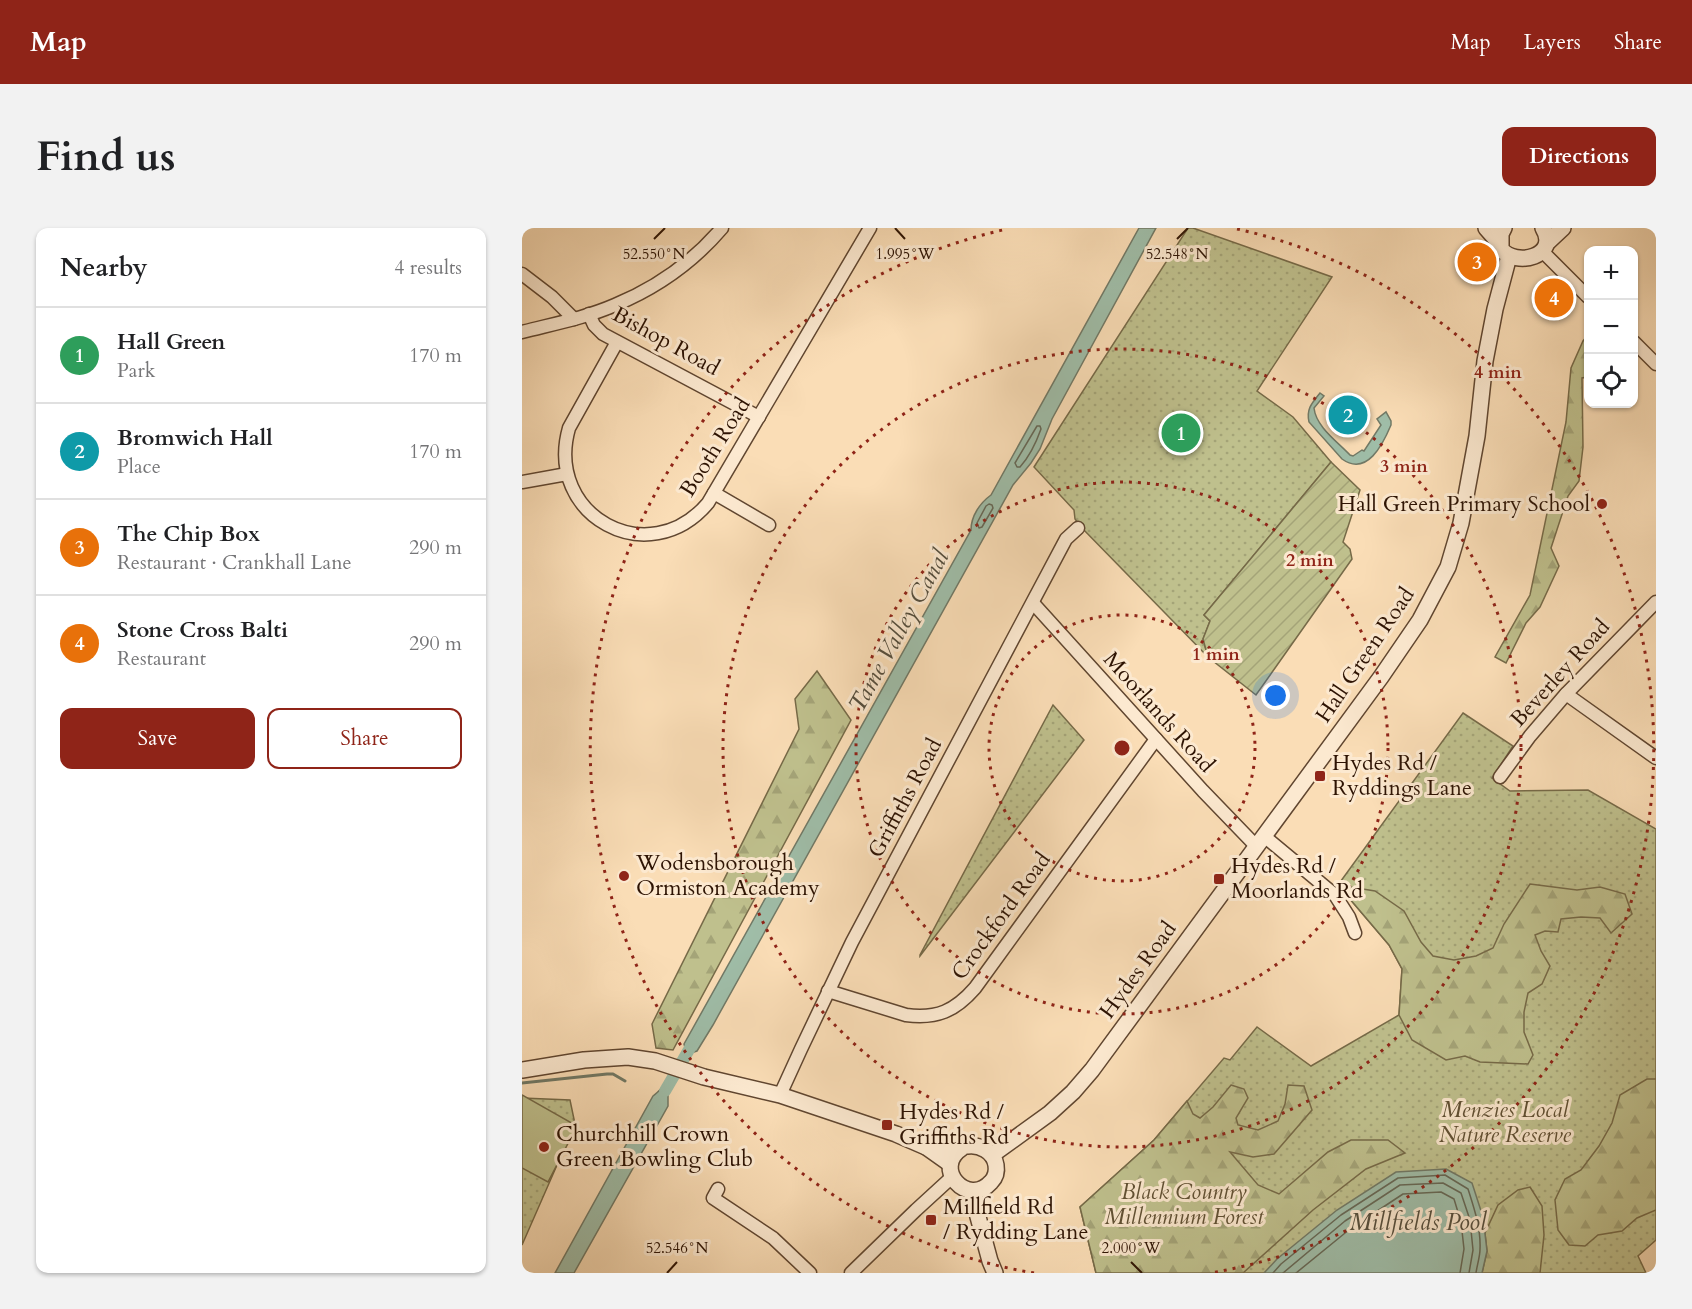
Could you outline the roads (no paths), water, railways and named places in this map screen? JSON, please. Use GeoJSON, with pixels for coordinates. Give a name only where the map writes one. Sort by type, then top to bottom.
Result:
{"type":"FeatureCollection","features":[{"type":"Feature","properties":{"kind":"street"},"geometry":{"type":"LineString","coordinates":[[522,332],[574,319],[615,305],[646,289],[676,272],[722,228]]}},
{"type":"Feature","properties":{"kind":"street","name":"Booth Road"},"geometry":{"type":"LineString","coordinates":[[617,342],[569,428],[565,441],[567,474],[575,494],[593,515],[606,525],[631,534],[646,535],[678,527],[700,513],[870,228]]}},
{"type":"Feature","properties":{"kind":"street"},"geometry":{"type":"LineString","coordinates":[[1486,228],[1505,250],[1528,257],[1534,256],[1544,241],[1563,228]]}},
{"type":"Feature","properties":{"kind":"street","name":"Hall Green Road"},"geometry":{"type":"LineString","coordinates":[[1297,790],[1381,677],[1420,620],[1448,567],[1461,523],[1477,436],[1485,361],[1505,250],[1501,234],[1504,228]]}},
{"type":"Feature","properties":{"kind":"street"},"geometry":{"type":"LineString","coordinates":[[1544,241],[1584,292]]}},
{"type":"Feature","properties":{"kind":"street"},"geometry":{"type":"LineString","coordinates":[[522,274],[552,297],[574,319]]}},
{"type":"Feature","properties":{"kind":"street","name":"Bishop Road"},"geometry":{"type":"LineString","coordinates":[[589,314],[598,330],[617,342],[759,417]]}},
{"type":"Feature","properties":{"kind":"street"},"geometry":{"type":"LineString","coordinates":[[1638,346],[1656,364]]}},
{"type":"Feature","properties":{"kind":"street"},"geometry":{"type":"LineString","coordinates":[[522,482],[567,474]]}},
{"type":"Feature","properties":{"kind":"street"},"geometry":{"type":"LineString","coordinates":[[714,493],[769,525]]}},
{"type":"Feature","properties":{"kind":"street","name":"Griffiths Road"},"geometry":{"type":"LineString","coordinates":[[780,1095],[852,942],[1066,539],[1078,528]]}},
{"type":"Feature","properties":{"kind":"street","name":"Beverley Road"},"geometry":{"type":"LineString","coordinates":[[1500,777],[1530,736],[1566,694],[1656,602]]}},
{"type":"Feature","properties":{"kind":"street","name":"Moorlands Road"},"geometry":{"type":"LineString","coordinates":[[1033,603],[1203,791],[1260,842],[1335,895],[1350,917],[1355,933]]}},
{"type":"Feature","properties":{"kind":"street"},"geometry":{"type":"LineString","coordinates":[[1566,694],[1656,758]]}},
{"type":"Feature","properties":{"kind":"street","name":"Crockford Road"},"geometry":{"type":"LineString","coordinates":[[828,990],[918,1017],[944,1013],[964,1000],[982,979],[1156,739]]}},
{"type":"Feature","properties":{"kind":"street","name":"Hydes Road"},"geometry":{"type":"LineString","coordinates":[[992,1155],[1050,1113],[1092,1070],[1297,790]]}},
{"type":"Feature","properties":{"kind":"street"},"geometry":{"type":"LineString","coordinates":[[522,1070],[584,1060],[628,1057],[655,1061],[704,1077],[780,1095],[896,1134],[926,1147],[951,1170],[958,1185],[971,1191],[989,1185],[995,1177],[996,1167],[992,1155],[979,1146],[964,1146],[955,1153],[951,1170],[916,1210],[854,1272]]}},
{"type":"Feature","properties":{"kind":"street"},"geometry":{"type":"LineString","coordinates":[[926,1147],[962,1148]]}},
{"type":"Feature","properties":{"kind":"street"},"geometry":{"type":"LineString","coordinates":[[718,1189],[713,1198],[773,1238],[810,1273]]}},
{"type":"Feature","properties":{"kind":"street"},"geometry":{"type":"LineString","coordinates":[[971,1191],[995,1273]]}},
{"type":"Feature","properties":{"kind":"water"},"geometry":{"type":"Polygon","coordinates":[[[1139,228],[1156,228],[1052,419],[1040,449],[1013,485],[713,1025],[697,1051],[687,1054],[684,1044],[971,530],[977,510],[991,495],[1139,228]]]}},
{"type":"Feature","properties":{"kind":"water"},"geometry":{"type":"Polygon","coordinates":[[[1320,393],[1324,396],[1314,408],[1319,422],[1353,456],[1364,451],[1381,425],[1377,419],[1386,412],[1391,425],[1373,456],[1359,464],[1342,459],[1309,422],[1309,410],[1320,393]]]}},
{"type":"Feature","properties":{"kind":"water"},"geometry":{"type":"Polygon","coordinates":[[[672,1079],[673,1085],[668,1095],[668,1106],[574,1273],[555,1273],[653,1096],[672,1079]]]}},
{"type":"Feature","properties":{"kind":"water","name":"Millfields Pool"},"geometry":{"type":"Polygon","coordinates":[[[1446,1169],[1472,1183],[1483,1217],[1487,1251],[1482,1273],[1264,1273],[1277,1259],[1337,1210],[1396,1172],[1446,1169]]]}},
{"type":"Feature","properties":{"kind":"waterway"},"geometry":{"type":"LineString","coordinates":[[665,1091],[694,1041]]}},
{"type":"Feature","properties":{"kind":"waterway"},"geometry":{"type":"LineString","coordinates":[[522,1083],[607,1074],[613,1074],[625,1081]]}},
{"type":"Feature","properties":{"kind":"place","name":"The Chip Box"},"geometry":{"type":"Point","coordinates":[1477,262]}},
{"type":"Feature","properties":{"kind":"place","name":"Stone Cross Balti"},"geometry":{"type":"Point","coordinates":[1554,298]}},
{"type":"Feature","properties":{"kind":"place","name":"Bromwich Hall"},"geometry":{"type":"Point","coordinates":[1348,415]}},
{"type":"Feature","properties":{"kind":"place","name":"Hall Green"},"geometry":{"type":"Point","coordinates":[1181,433]}},
{"type":"Feature","properties":{"kind":"place","name":"Hall Green Primary School"},"geometry":{"type":"Point","coordinates":[1602,504]}},
{"type":"Feature","properties":{"kind":"place","name":"Hydes Rd / Ryddings Lane"},"geometry":{"type":"Point","coordinates":[1320,776]}},
{"type":"Feature","properties":{"kind":"place","name":"Wodensborough Ormiston Academy"},"geometry":{"type":"Point","coordinates":[624,876]}},
{"type":"Feature","properties":{"kind":"place","name":"Hydes Rd / Moorlands Rd"},"geometry":{"type":"Point","coordinates":[1219,879]}},
{"type":"Feature","properties":{"kind":"place","name":"Hydes Rd / Griffiths Rd"},"geometry":{"type":"Point","coordinates":[887,1125]}},
{"type":"Feature","properties":{"kind":"place","name":"Churchhill Crown Green Bowling Club"},"geometry":{"type":"Point","coordinates":[544,1147]}},
{"type":"Feature","properties":{"kind":"place","name":"Millfield Rd / Rydding Lane"},"geometry":{"type":"Point","coordinates":[931,1220]}},
{"type":"Feature","properties":{"kind":"water label","name":"Tame Valley Canal"},"geometry":{"type":"Point","coordinates":[899,631]}},
{"type":"Feature","properties":{"kind":"park label","name":"Menzies Local Nature Reserve"},"geometry":{"type":"Point","coordinates":[1505,1122]}},
{"type":"Feature","properties":{"kind":"park label","name":"Black Country Millennium Forest"},"geometry":{"type":"Point","coordinates":[1184,1204]}}]}
